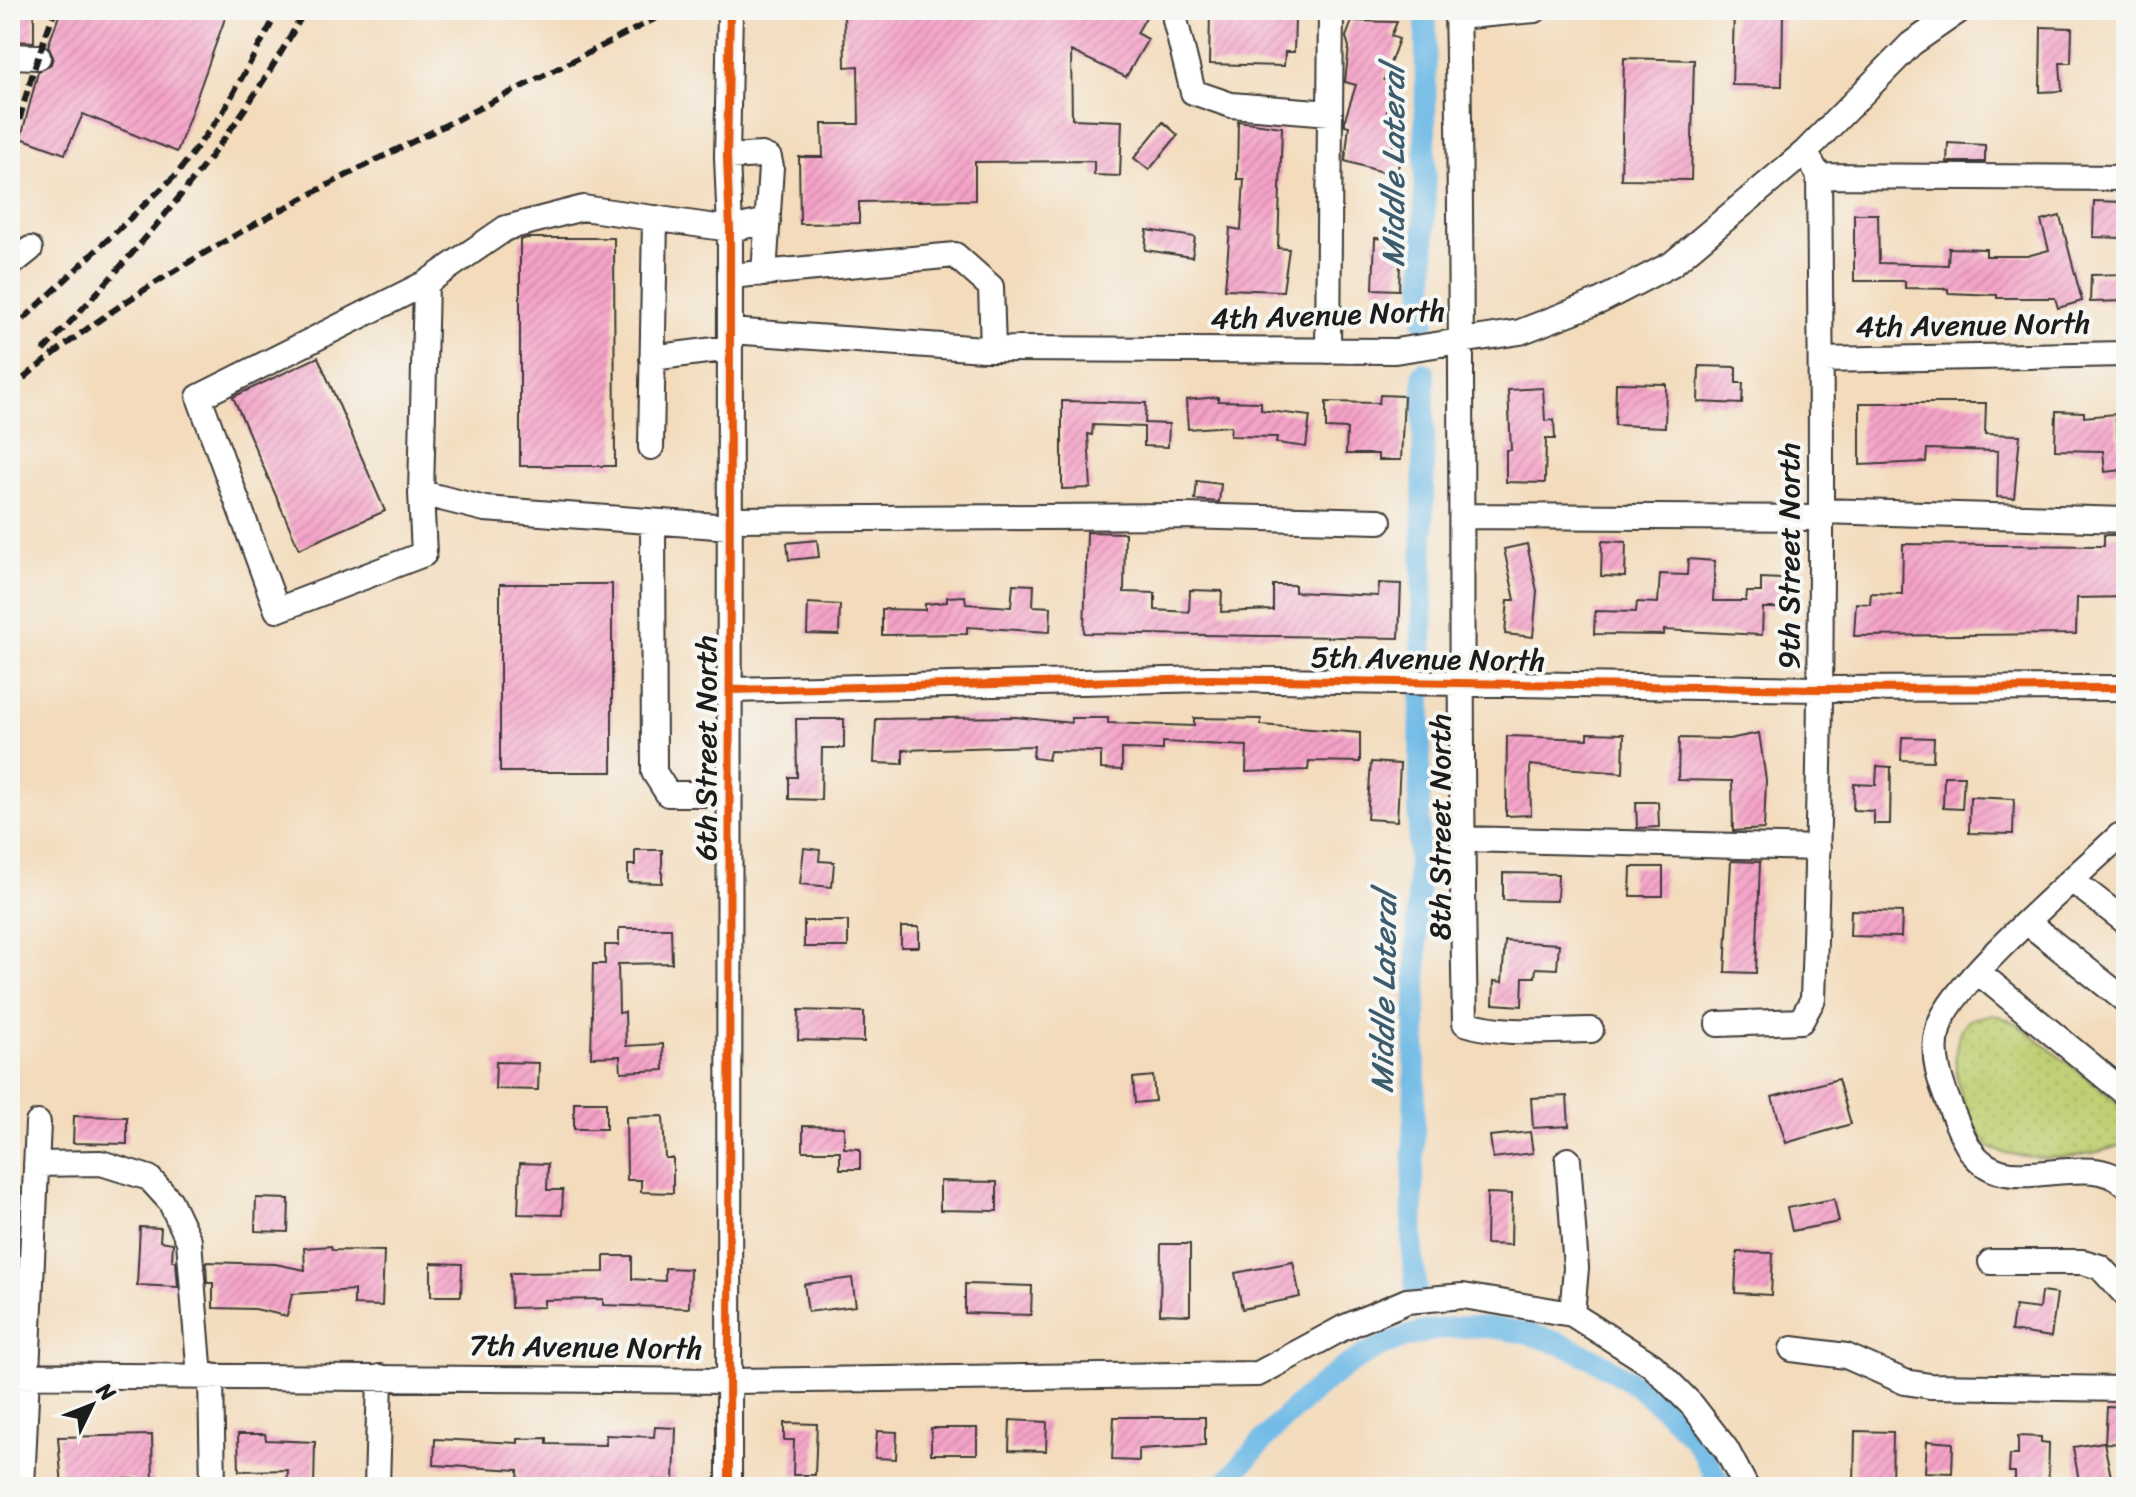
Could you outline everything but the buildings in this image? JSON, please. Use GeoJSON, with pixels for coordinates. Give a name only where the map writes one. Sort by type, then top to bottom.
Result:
{"type":"FeatureCollection","features":[{"type":"Feature","properties":{"kind":"street","name":"6th Street North"},"geometry":{"type":"LineString","coordinates":[[729,1487],[730,229],[727,157],[730,10]]}},
{"type":"Feature","properties":{"kind":"street"},"geometry":{"type":"LineString","coordinates":[[1177,10],[1175,20],[1193,92],[1231,105],[1330,113]]}},
{"type":"Feature","properties":{"kind":"street"},"geometry":{"type":"LineString","coordinates":[[1328,351],[1331,10]]}},
{"type":"Feature","properties":{"kind":"street"},"geometry":{"type":"LineString","coordinates":[[1457,14],[1535,10]]}},
{"type":"Feature","properties":{"kind":"street","name":"4th Avenue North"},"geometry":{"type":"LineString","coordinates":[[652,358],[730,339],[993,349],[1395,351],[1464,343],[1520,332],[1641,281],[1672,264],[1805,152],[1911,44],[1960,10]]}},
{"type":"Feature","properties":{"kind":"street","name":"8th Street North"},"geometry":{"type":"LineString","coordinates":[[1457,14],[1464,343],[1462,839],[1465,1023],[1483,1029],[1513,1031],[1591,1030]]}},
{"type":"Feature","properties":{"kind":"street"},"geometry":{"type":"LineString","coordinates":[[10,56],[38,57]]}},
{"type":"Feature","properties":{"kind":"street","name":"9th Street North"},"geometry":{"type":"LineString","coordinates":[[1718,1024],[1801,1021],[1813,999],[1820,689],[1821,360],[1819,176],[1805,152]]}},
{"type":"Feature","properties":{"kind":"street"},"geometry":{"type":"LineString","coordinates":[[727,157],[762,155],[769,158],[764,274]]}},
{"type":"Feature","properties":{"kind":"street"},"geometry":{"type":"LineString","coordinates":[[1819,176],[2126,178]]}},
{"type":"Feature","properties":{"kind":"street"},"geometry":{"type":"LineString","coordinates":[[426,283],[421,493],[424,554],[277,610],[199,397],[426,283],[506,228],[583,208],[730,229],[768,221]]}},
{"type":"Feature","properties":{"kind":"street"},"geometry":{"type":"LineString","coordinates":[[651,447],[655,218]]}},
{"type":"Feature","properties":{"kind":"street"},"geometry":{"type":"LineString","coordinates":[[10,265],[30,249]]}},
{"type":"Feature","properties":{"kind":"street"},"geometry":{"type":"LineString","coordinates":[[730,276],[955,255],[991,287],[993,349]]}},
{"type":"Feature","properties":{"kind":"street","name":"4th Avenue North"},"geometry":{"type":"LineString","coordinates":[[1821,360],[2126,354]]}},
{"type":"Feature","properties":{"kind":"street"},"geometry":{"type":"LineString","coordinates":[[421,493],[485,509],[653,522],[1182,516],[1379,521]]}},
{"type":"Feature","properties":{"kind":"street"},"geometry":{"type":"LineString","coordinates":[[1463,516],[1822,514],[2126,520]]}},
{"type":"Feature","properties":{"kind":"street"},"geometry":{"type":"LineString","coordinates":[[653,522],[654,772],[668,794],[730,794]]}},
{"type":"Feature","properties":{"kind":"street","name":"5th Avenue North"},"geometry":{"type":"LineString","coordinates":[[730,690],[1210,679],[1820,689],[2126,688]]}},
{"type":"Feature","properties":{"kind":"street"},"geometry":{"type":"LineString","coordinates":[[2124,1178],[2099,1172],[2004,1173],[1985,1166],[1969,1151],[1940,1082],[1935,1050],[1939,1024],[1978,972],[2119,836],[2126,836]]}},
{"type":"Feature","properties":{"kind":"street"},"geometry":{"type":"LineString","coordinates":[[1462,839],[1818,848]]}},
{"type":"Feature","properties":{"kind":"street"},"geometry":{"type":"LineString","coordinates":[[2073,881],[2126,922]]}},
{"type":"Feature","properties":{"kind":"street"},"geometry":{"type":"LineString","coordinates":[[2028,923],[2126,1001]]}},
{"type":"Feature","properties":{"kind":"street"},"geometry":{"type":"LineString","coordinates":[[1978,972],[2126,1094]]}},
{"type":"Feature","properties":{"kind":"street"},"geometry":{"type":"LineString","coordinates":[[22,1487],[19,1376],[38,1123]]}},
{"type":"Feature","properties":{"kind":"street"},"geometry":{"type":"LineString","coordinates":[[1568,1160],[1576,1268],[1572,1314],[1662,1375],[1692,1405],[1726,1449],[1746,1487]]}},
{"type":"Feature","properties":{"kind":"street"},"geometry":{"type":"LineString","coordinates":[[36,1164],[101,1163],[149,1178],[170,1201],[189,1241],[206,1376],[213,1487]]}},
{"type":"Feature","properties":{"kind":"street"},"geometry":{"type":"LineString","coordinates":[[1991,1262],[2083,1262],[2100,1267],[2126,1295]]}},
{"type":"Feature","properties":{"kind":"street","name":"7th Avenue North"},"geometry":{"type":"LineString","coordinates":[[19,1376],[729,1381],[1258,1374],[1343,1328],[1407,1301],[1463,1296],[1572,1314]]}},
{"type":"Feature","properties":{"kind":"street"},"geometry":{"type":"LineString","coordinates":[[1792,1349],[1846,1356],[1891,1378],[1930,1386],[2126,1389]]}},
{"type":"Feature","properties":{"kind":"street"},"geometry":{"type":"LineString","coordinates":[[377,1487],[380,1377]]}},
{"type":"Feature","properties":{"kind":"green space"},"geometry":{"type":"Polygon","coordinates":[[[1993,1014],[2016,1023],[2126,1109],[2126,1143],[2094,1153],[2058,1157],[2022,1156],[1990,1148],[1971,1120],[1964,1103],[1956,1068],[1956,1050],[1968,1020],[1993,1014]]]}},
{"type":"Feature","properties":{"kind":"waterway","name":"Middle Lateral"},"geometry":{"type":"LineString","coordinates":[[1424,321],[1426,10]]}},
{"type":"Feature","properties":{"kind":"waterway","name":"Middle Lateral"},"geometry":{"type":"LineString","coordinates":[[1422,658],[1424,373]]}},
{"type":"Feature","properties":{"kind":"waterway","name":"Middle Lateral"},"geometry":{"type":"LineString","coordinates":[[1416,1288],[1412,1252],[1421,696]]}},
{"type":"Feature","properties":{"kind":"waterway"},"geometry":{"type":"LineString","coordinates":[[1222,1487],[1316,1388],[1361,1357],[1385,1345],[1427,1332],[1469,1327],[1510,1330],[1551,1340],[1590,1357],[1626,1379],[1660,1405],[1690,1435],[1722,1487]]}},
{"type":"Feature","properties":{"kind":"railway"},"geometry":{"type":"LineString","coordinates":[[10,173],[22,110],[55,10]]}},
{"type":"Feature","properties":{"kind":"railway"},"geometry":{"type":"LineString","coordinates":[[10,332],[177,174],[223,112],[279,10]]}},
{"type":"Feature","properties":{"kind":"railway"},"geometry":{"type":"LineString","coordinates":[[43,351],[186,189],[249,103],[305,10]]}},
{"type":"Feature","properties":{"kind":"railway"},"geometry":{"type":"LineString","coordinates":[[10,390],[95,323],[231,238],[374,161],[672,10]]}},
{"type":"Feature","properties":{"kind":"cycle path"},"geometry":{"type":"LineString","coordinates":[[729,1487],[730,229],[727,157],[730,10]]}},
{"type":"Feature","properties":{"kind":"cycle path"},"geometry":{"type":"LineString","coordinates":[[730,690],[1210,679],[1820,689],[2126,688]]}}]}
